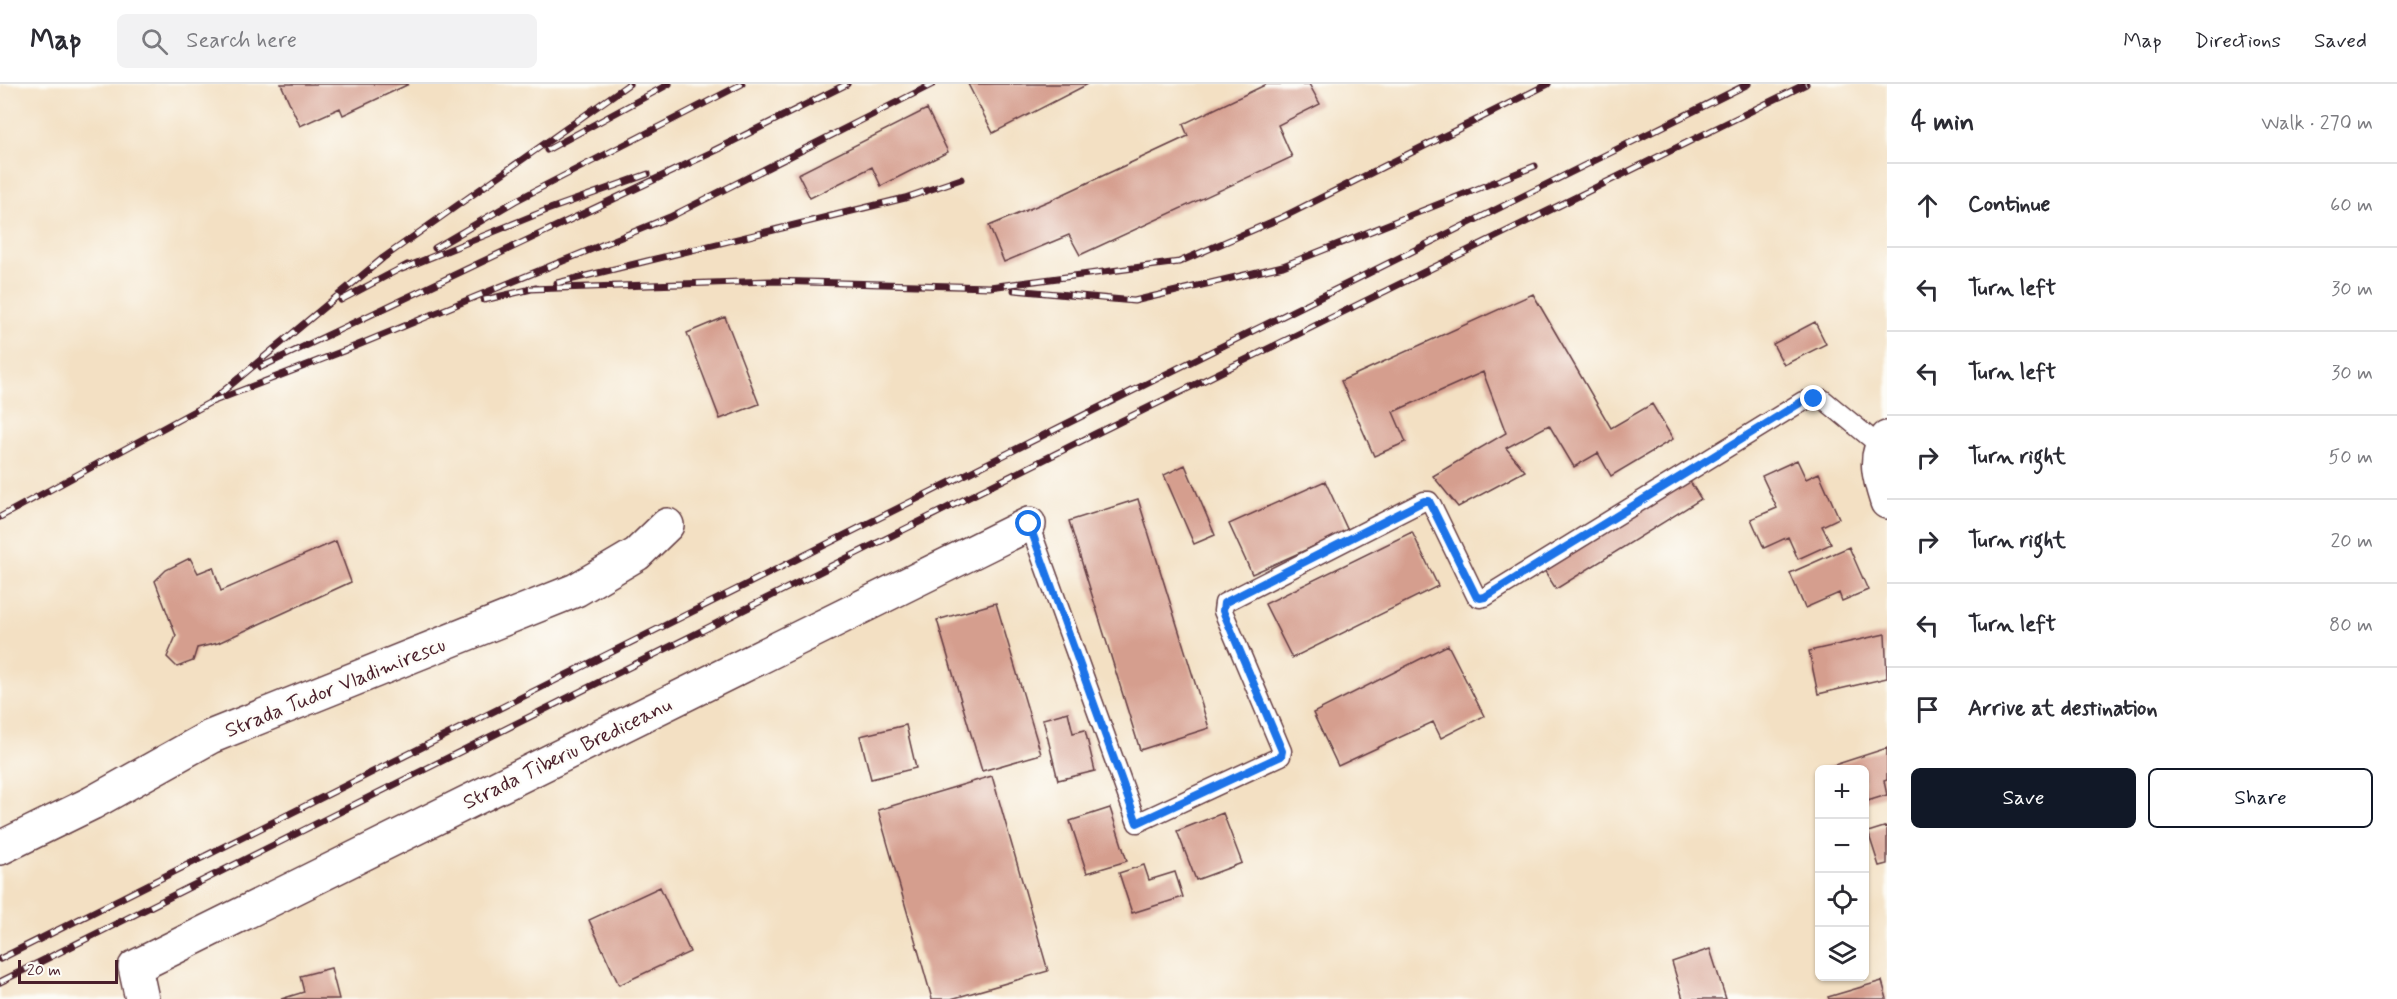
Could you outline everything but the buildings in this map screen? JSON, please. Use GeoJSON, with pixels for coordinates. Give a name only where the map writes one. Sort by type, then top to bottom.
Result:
{"type":"FeatureCollection","features":[{"type":"Feature","properties":{"kind":"street"},"geometry":{"type":"LineString","coordinates":[[1884,442],[1877,464],[1887,502]]}},
{"type":"Feature","properties":{"kind":"street","name":"Strada Tiberiu Brediceanu"},"geometry":{"type":"LineString","coordinates":[[142,999],[135,967],[1029,524]]}},
{"type":"Feature","properties":{"kind":"street","name":"Strada Tudor Vladimirescu"},"geometry":{"type":"LineString","coordinates":[[0,848],[92,803],[210,737],[576,590],[637,554],[668,525]]}},
{"type":"Feature","properties":{"kind":"lane"},"geometry":{"type":"LineString","coordinates":[[1029,524],[1137,823],[1281,756],[1282,751],[1223,611],[1224,603],[1413,506],[1429,501],[1476,596],[1480,598],[1803,401],[1823,399],[1884,442]]}},
{"type":"Feature","properties":{"kind":"railway"},"geometry":{"type":"LineString","coordinates":[[0,517],[209,403],[383,258],[629,84]]}},
{"type":"Feature","properties":{"kind":"railway"},"geometry":{"type":"LineString","coordinates":[[547,150],[669,84]]}},
{"type":"Feature","properties":{"kind":"railway"},"geometry":{"type":"LineString","coordinates":[[435,248],[515,201],[742,84]]}},
{"type":"Feature","properties":{"kind":"railway"},"geometry":{"type":"LineString","coordinates":[[713,151],[847,84]]}},
{"type":"Feature","properties":{"kind":"railway"},"geometry":{"type":"LineString","coordinates":[[209,403],[346,350],[670,217],[933,84]]}},
{"type":"Feature","properties":{"kind":"railway"},"geometry":{"type":"LineString","coordinates":[[529,289],[771,281],[990,287],[1179,262],[1283,217],[1548,84]]}},
{"type":"Feature","properties":{"kind":"railway"},"geometry":{"type":"LineString","coordinates":[[0,959],[1748,84]]}},
{"type":"Feature","properties":{"kind":"railway"},"geometry":{"type":"LineString","coordinates":[[0,982],[1095,434],[1806,84]]}},
{"type":"Feature","properties":{"kind":"railway"},"geometry":{"type":"LineString","coordinates":[[261,367],[721,148]]}},
{"type":"Feature","properties":{"kind":"railway"},"geometry":{"type":"LineString","coordinates":[[1014,290],[1134,301],[1283,266],[1535,166]]}},
{"type":"Feature","properties":{"kind":"railway"},"geometry":{"type":"LineString","coordinates":[[402,269],[547,210],[648,174]]}},
{"type":"Feature","properties":{"kind":"railway"},"geometry":{"type":"LineString","coordinates":[[557,283],[905,198],[961,179]]}},
{"type":"Feature","properties":{"kind":"railway"},"geometry":{"type":"LineString","coordinates":[[341,300],[407,265]]}},
{"type":"Feature","properties":{"kind":"railway"},"geometry":{"type":"LineString","coordinates":[[484,300],[536,288]]}},
{"type":"Feature","properties":{"kind":"route"},"geometry":{"type":"LineString","coordinates":[[1029,524],[1137,823],[1281,756],[1282,751],[1223,611],[1224,603],[1424,501],[1429,501],[1476,596],[1485,597],[1803,401],[1814,399]]}}]}
